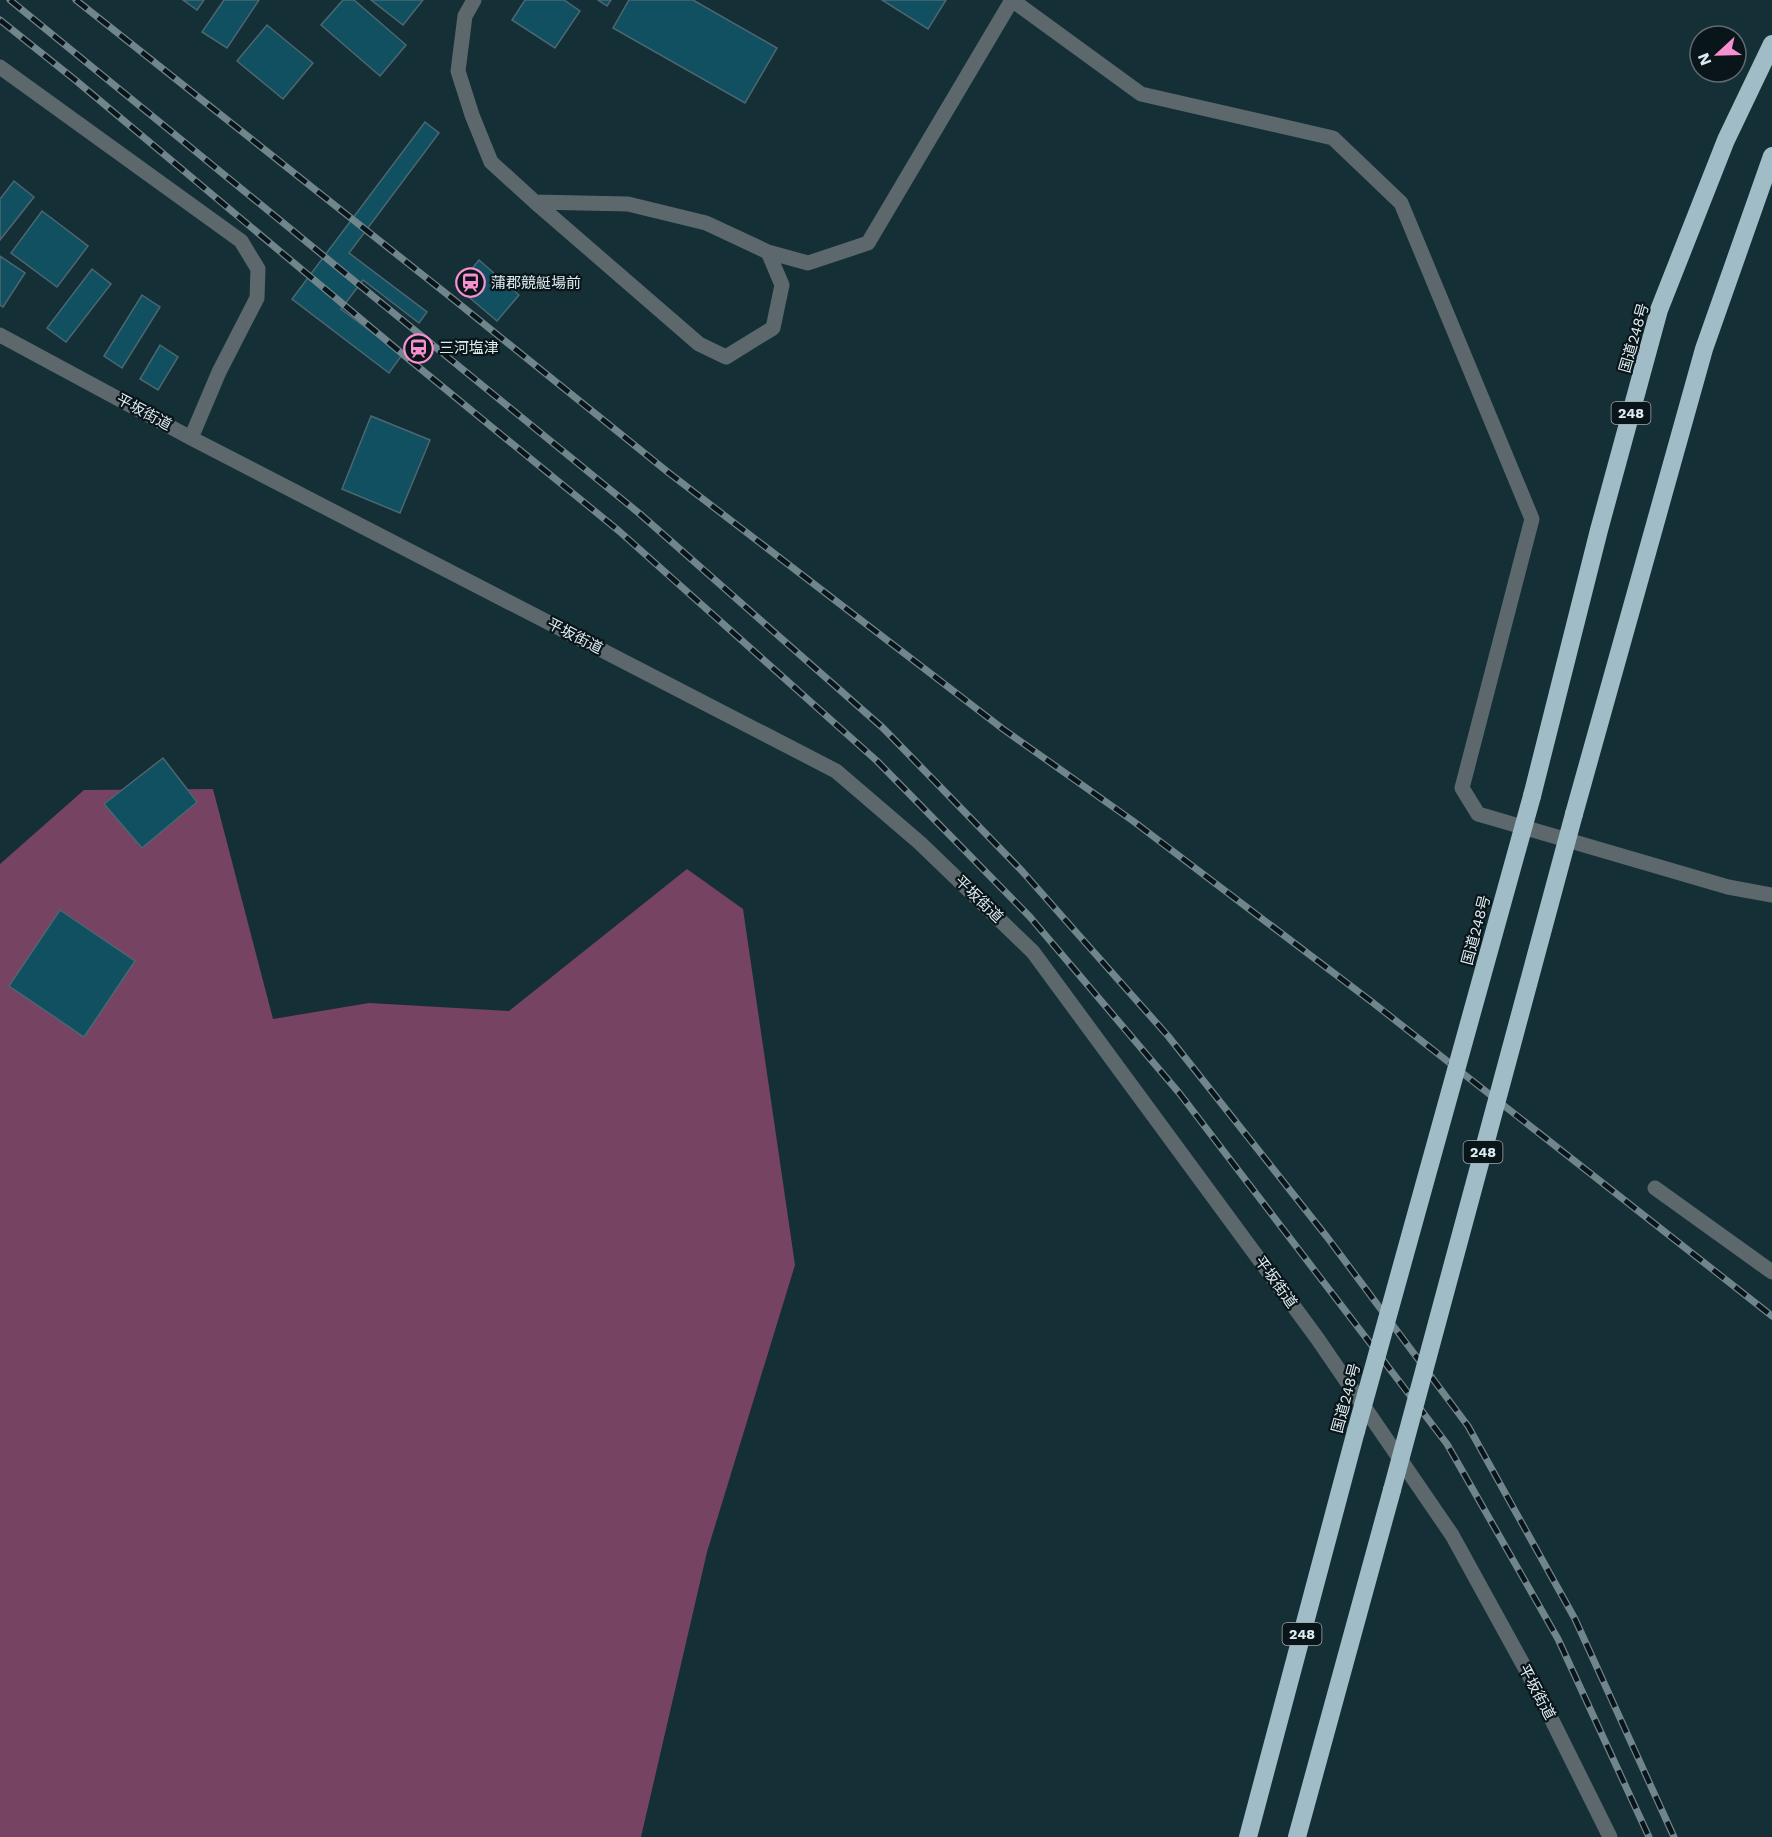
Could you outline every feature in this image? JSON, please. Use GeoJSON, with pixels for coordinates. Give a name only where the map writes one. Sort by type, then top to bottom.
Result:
{"type":"FeatureCollection","features":[{"type":"Feature","properties":{"kind":"highway","name":"国道248号"},"geometry":{"type":"LineString","coordinates":[[1248,1837],[1356,1431],[1532,796],[1599,530],[1659,310],[1726,140],[1772,44]]}},
{"type":"Feature","properties":{"kind":"highway","name":"248"},"geometry":{"type":"LineString","coordinates":[[1297,1837],[1574,814],[1704,349],[1772,156]]}},
{"type":"Feature","properties":{"kind":"street"},"geometry":{"type":"LineString","coordinates":[[474,0],[465,16],[459,71],[472,115],[491,162],[699,344],[726,357],[773,328],[782,285],[768,252]]}},
{"type":"Feature","properties":{"kind":"street"},"geometry":{"type":"LineString","coordinates":[[535,202],[628,204],[706,223],[768,252],[808,263],[868,243],[1012,0],[1141,94],[1334,138],[1401,203],[1532,519],[1462,788],[1478,814],[1728,887],[1772,895]]}},
{"type":"Feature","properties":{"kind":"street"},"geometry":{"type":"LineString","coordinates":[[0,68],[241,241],[258,269],[257,298],[219,372],[191,438]]}},
{"type":"Feature","properties":{"kind":"street","name":"平坂街道"},"geometry":{"type":"LineString","coordinates":[[0,335],[191,438],[836,771],[920,843],[1033,952],[1317,1338],[1452,1535],[1536,1688],[1610,1837]]}},
{"type":"Feature","properties":{"kind":"street"},"geometry":{"type":"LineString","coordinates":[[1655,1188],[1772,1272]]}},
{"type":"Feature","properties":{"kind":"shaded area"},"geometry":{"type":"Polygon","coordinates":[[[213,789],[273,1019],[369,1003],[509,1011],[687,869],[743,909],[795,1265],[707,1552],[641,1837],[0,1837],[0,864],[84,790],[213,789]]]}},
{"type":"Feature","properties":{"kind":"building"},"geometry":{"type":"Polygon","coordinates":[[[183,0],[204,0],[197,10],[183,0]]]}},
{"type":"Feature","properties":{"kind":"building"},"geometry":{"type":"Polygon","coordinates":[[[224,0],[259,0],[227,48],[202,32],[224,0]]]}},
{"type":"Feature","properties":{"kind":"building"},"geometry":{"type":"Polygon","coordinates":[[[343,0],[354,0],[406,45],[380,76],[321,25],[343,0]]]}},
{"type":"Feature","properties":{"kind":"building"},"geometry":{"type":"Polygon","coordinates":[[[371,0],[423,0],[403,25],[371,0]]]}},
{"type":"Feature","properties":{"kind":"building"},"geometry":{"type":"Polygon","coordinates":[[[525,0],[564,0],[580,11],[555,48],[512,20],[525,0]]]}},
{"type":"Feature","properties":{"kind":"building"},"geometry":{"type":"Polygon","coordinates":[[[598,0],[611,0],[607,6],[598,0]]]}},
{"type":"Feature","properties":{"kind":"building"},"geometry":{"type":"Polygon","coordinates":[[[629,0],[693,0],[777,48],[745,103],[613,28],[629,0]]]}},
{"type":"Feature","properties":{"kind":"building"},"geometry":{"type":"Polygon","coordinates":[[[882,0],[946,0],[928,29],[882,0]]]}},
{"type":"Feature","properties":{"kind":"building"},"geometry":{"type":"Polygon","coordinates":[[[267,25],[313,63],[283,99],[237,61],[267,25]]]}},
{"type":"Feature","properties":{"kind":"building","name":"三河塩津"},"geometry":{"type":"Polygon","coordinates":[[[425,122],[439,133],[349,253],[427,312],[419,323],[363,280],[341,309],[402,355],[389,373],[292,299],[425,122]]]}},
{"type":"Feature","properties":{"kind":"building"},"geometry":{"type":"Polygon","coordinates":[[[14,181],[34,197],[0,240],[0,199],[14,181]]]}},
{"type":"Feature","properties":{"kind":"building"},"geometry":{"type":"Polygon","coordinates":[[[42,211],[88,246],[57,287],[11,253],[42,211]]]}},
{"type":"Feature","properties":{"kind":"building"},"geometry":{"type":"Polygon","coordinates":[[[0,256],[25,273],[3,307],[0,305],[0,256]]]}},
{"type":"Feature","properties":{"kind":"building"},"geometry":{"type":"Polygon","coordinates":[[[479,260],[519,295],[497,321],[457,287],[479,260]]]}},
{"type":"Feature","properties":{"kind":"building"},"geometry":{"type":"Polygon","coordinates":[[[92,269],[111,284],[66,342],[47,328],[92,269]]]}},
{"type":"Feature","properties":{"kind":"building"},"geometry":{"type":"Polygon","coordinates":[[[142,295],[160,307],[122,368],[104,356],[142,295]]]}},
{"type":"Feature","properties":{"kind":"building"},"geometry":{"type":"Polygon","coordinates":[[[160,345],[178,357],[158,390],[140,379],[160,345]]]}},
{"type":"Feature","properties":{"kind":"building"},"geometry":{"type":"Polygon","coordinates":[[[371,416],[430,440],[400,513],[342,489],[371,416]]]}},
{"type":"Feature","properties":{"kind":"building"},"geometry":{"type":"Polygon","coordinates":[[[163,758],[197,802],[142,848],[104,804],[163,758]]]}},
{"type":"Feature","properties":{"kind":"building"},"geometry":{"type":"Polygon","coordinates":[[[60,910],[135,961],[84,1037],[9,986],[60,910]]]}},
{"type":"Feature","properties":{"kind":"railway"},"geometry":{"type":"LineString","coordinates":[[10,0],[640,514],[883,728],[1022,871],[1168,1036],[1327,1237],[1468,1426],[1575,1619],[1674,1837]]}},
{"type":"Feature","properties":{"kind":"railway"},"geometry":{"type":"LineString","coordinates":[[76,0],[669,473],[1003,729],[1133,821],[1372,1002],[1772,1316]]}},
{"type":"Feature","properties":{"kind":"railway"},"geometry":{"type":"LineString","coordinates":[[0,20],[619,531],[877,761],[1030,917],[1180,1094],[1447,1444],[1558,1639],[1649,1837]]}},
{"type":"Feature","properties":{"kind":"place","name":"蒲郡競艇場前"},"geometry":{"type":"Point","coordinates":[470,283]}},
{"type":"Feature","properties":{"kind":"place","name":"三河塩津"},"geometry":{"type":"Point","coordinates":[418,348]}}]}
